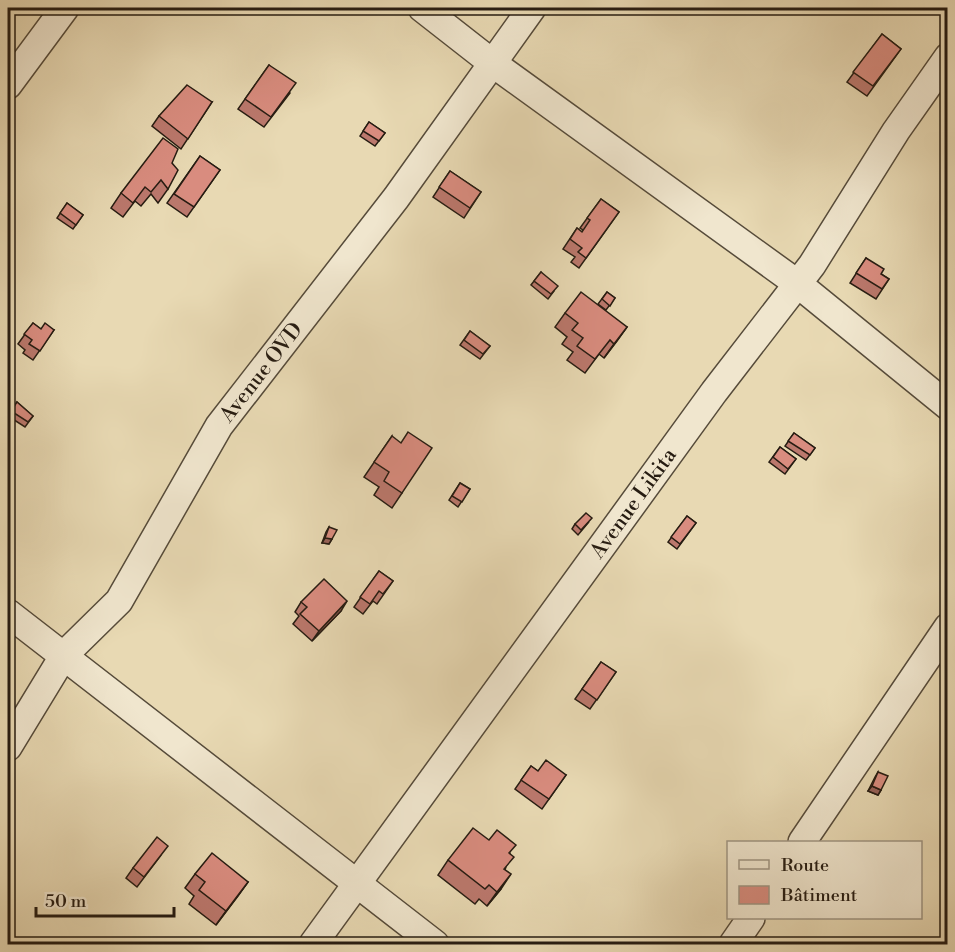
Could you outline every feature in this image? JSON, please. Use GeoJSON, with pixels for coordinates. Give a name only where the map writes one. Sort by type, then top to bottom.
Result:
{"type":"FeatureCollection","features":[{"type":"Feature","properties":{"kind":"street"},"geometry":{"type":"LineString","coordinates":[[8,85],[64,8]]}},
{"type":"Feature","properties":{"kind":"street"},"geometry":{"type":"LineString","coordinates":[[422,8],[491,62],[798,284],[948,406]]}},
{"type":"Feature","properties":{"kind":"street","name":"Avenue OVD"},"geometry":{"type":"LineString","coordinates":[[8,747],[64,655],[119,602],[219,426],[396,198],[491,62],[532,8]]}},
{"type":"Feature","properties":{"kind":"street","name":"Avenue Likita"},"geometry":{"type":"LineString","coordinates":[[313,945],[714,392],[798,284],[948,57]]}},
{"type":"Feature","properties":{"kind":"street"},"geometry":{"type":"LineString","coordinates":[[8,613],[435,945]]}},
{"type":"Feature","properties":{"kind":"street"},"geometry":{"type":"LineString","coordinates":[[803,841],[948,627]]}},
{"type":"Feature","properties":{"kind":"street"},"geometry":{"type":"LineString","coordinates":[[733,945],[750,919]]}},
{"type":"Feature","properties":{"kind":"building"},"geometry":{"type":"Polygon","coordinates":[[[882,34],[901,49],[873,86],[853,72],[882,34]]]}},
{"type":"Feature","properties":{"kind":"building"},"geometry":{"type":"Polygon","coordinates":[[[269,65],[296,83],[271,117],[245,99],[269,65]]]}},
{"type":"Feature","properties":{"kind":"building"},"geometry":{"type":"Polygon","coordinates":[[[187,85],[212,102],[188,139],[159,116],[187,85]]]}},
{"type":"Feature","properties":{"kind":"building"},"geometry":{"type":"Polygon","coordinates":[[[369,122],[385,133],[379,141],[363,131],[369,122]]]}},
{"type":"Feature","properties":{"kind":"building"},"geometry":{"type":"Polygon","coordinates":[[[163,138],[178,149],[172,163],[178,170],[168,189],[161,180],[151,192],[145,187],[133,203],[121,193],[163,138]]]}},
{"type":"Feature","properties":{"kind":"building"},"geometry":{"type":"Polygon","coordinates":[[[200,156],[220,170],[194,207],[174,194],[200,156]]]}},
{"type":"Feature","properties":{"kind":"building"},"geometry":{"type":"Polygon","coordinates":[[[450,171],[481,192],[470,208],[439,187],[450,171]]]}},
{"type":"Feature","properties":{"kind":"building"},"geometry":{"type":"Polygon","coordinates":[[[601,199],[619,212],[586,258],[578,252],[582,248],[570,239],[577,228],[582,232],[590,220],[587,218],[601,199]]]}},
{"type":"Feature","properties":{"kind":"building"},"geometry":{"type":"Polygon","coordinates":[[[67,203],[83,215],[76,225],[60,213],[67,203]]]}},
{"type":"Feature","properties":{"kind":"building"},"geometry":{"type":"Polygon","coordinates":[[[866,258],[884,269],[881,274],[889,279],[882,289],[856,273],[866,258]]]}},
{"type":"Feature","properties":{"kind":"building"},"geometry":{"type":"Polygon","coordinates":[[[541,272],[558,286],[551,294],[534,281],[541,272]]]}},
{"type":"Feature","properties":{"kind":"building"},"geometry":{"type":"Polygon","coordinates":[[[581,292],[627,327],[614,344],[610,340],[595,359],[577,346],[583,338],[572,330],[578,323],[565,313],[581,292]]]}},
{"type":"Feature","properties":{"kind":"building"},"geometry":{"type":"Polygon","coordinates":[[[607,292],[615,298],[610,306],[602,299],[607,292]]]}},
{"type":"Feature","properties":{"kind":"building"},"geometry":{"type":"Polygon","coordinates":[[[33,323],[41,329],[45,323],[54,330],[40,351],[29,344],[32,340],[24,334],[33,323]]]}},
{"type":"Feature","properties":{"kind":"building"},"geometry":{"type":"Polygon","coordinates":[[[470,331],[490,346],[483,354],[464,340],[470,331]]]}},
{"type":"Feature","properties":{"kind":"building"},"geometry":{"type":"Polygon","coordinates":[[[17,402],[33,416],[28,422],[11,411],[17,402]]]}},
{"type":"Feature","properties":{"kind":"building"},"geometry":{"type":"Polygon","coordinates":[[[408,432],[432,448],[402,493],[384,481],[389,472],[374,462],[392,436],[401,443],[408,432]]]}},
{"type":"Feature","properties":{"kind":"building"},"geometry":{"type":"Polygon","coordinates":[[[794,433],[815,448],[810,455],[788,441],[794,433]]]}},
{"type":"Feature","properties":{"kind":"building"},"geometry":{"type":"Polygon","coordinates":[[[780,447],[796,459],[788,469],[773,457],[780,447]]]}},
{"type":"Feature","properties":{"kind":"building"},"geometry":{"type":"Polygon","coordinates":[[[460,483],[470,489],[462,502],[452,496],[460,483]]]}},
{"type":"Feature","properties":{"kind":"building"},"geometry":{"type":"Polygon","coordinates":[[[586,513],[592,518],[581,530],[575,524],[586,513]]]}},
{"type":"Feature","properties":{"kind":"building"},"geometry":{"type":"Polygon","coordinates":[[[687,516],[696,523],[680,544],[671,537],[687,516]]]}},
{"type":"Feature","properties":{"kind":"building"},"geometry":{"type":"Polygon","coordinates":[[[329,527],[337,530],[332,539],[325,538],[329,527]]]}},
{"type":"Feature","properties":{"kind":"building"},"geometry":{"type":"Polygon","coordinates":[[[379,571],[393,581],[383,594],[379,591],[370,604],[360,597],[379,571]]]}},
{"type":"Feature","properties":{"kind":"building"},"geometry":{"type":"Polygon","coordinates":[[[324,579],[347,601],[319,631],[300,614],[307,607],[301,602],[324,579]]]}},
{"type":"Feature","properties":{"kind":"building"},"geometry":{"type":"Polygon","coordinates":[[[601,662],[616,672],[597,700],[582,689],[601,662]]]}},
{"type":"Feature","properties":{"kind":"building"},"geometry":{"type":"Polygon","coordinates":[[[546,760],[566,775],[549,799],[521,780],[531,766],[538,771],[546,760]]]}},
{"type":"Feature","properties":{"kind":"building"},"geometry":{"type":"Polygon","coordinates":[[[878,772],[888,776],[881,790],[872,786],[878,772]]]}},
{"type":"Feature","properties":{"kind":"building"},"geometry":{"type":"Polygon","coordinates":[[[473,828],[489,840],[497,830],[516,845],[509,853],[514,857],[504,869],[511,874],[497,892],[489,885],[485,889],[448,860],[473,828]]]}},
{"type":"Feature","properties":{"kind":"building"},"geometry":{"type":"Polygon","coordinates":[[[157,837],[168,846],[144,877],[133,868],[157,837]]]}},
{"type":"Feature","properties":{"kind":"building"},"geometry":{"type":"Polygon","coordinates":[[[212,853],[248,882],[226,911],[199,890],[205,882],[195,874],[212,853]]]}},
{"type":"Feature","properties":{"kind":"building"},"geometry":{"type":"Polygon","coordinates":[[[920,939],[929,944],[929,945],[917,945],[920,939]]]}}]}
